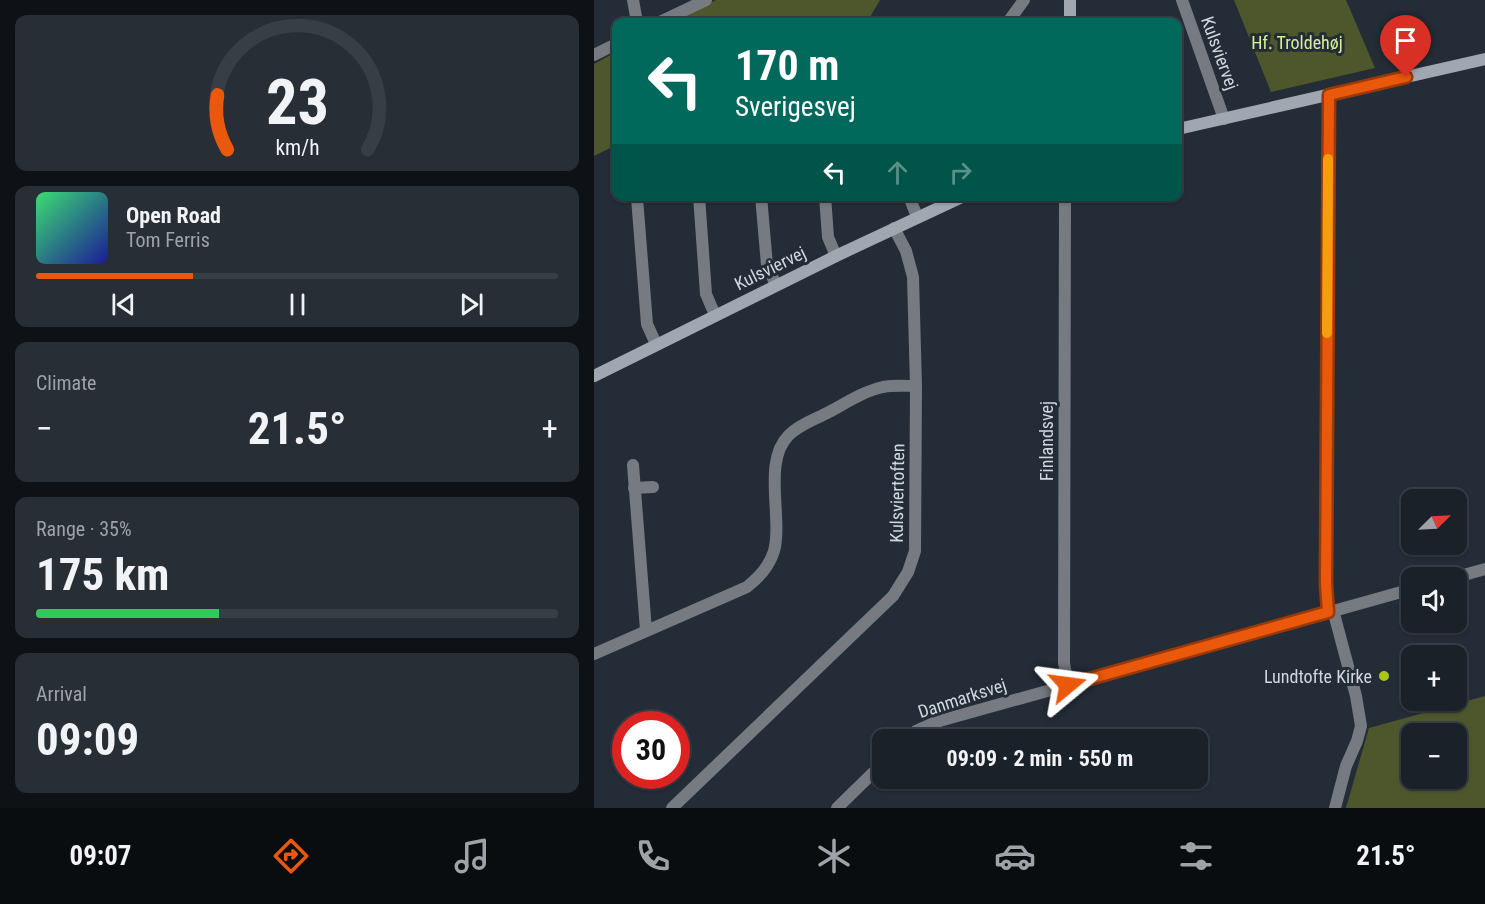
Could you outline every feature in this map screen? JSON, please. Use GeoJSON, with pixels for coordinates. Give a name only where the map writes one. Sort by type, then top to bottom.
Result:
{"type":"FeatureCollection","features":[{"type":"Feature","properties":{"kind":"street"},"geometry":{"type":"LineString","coordinates":[[633,0],[637,18]]}},
{"type":"Feature","properties":{"kind":"street"},"geometry":{"type":"LineString","coordinates":[[1011,18],[1024,0]]}},
{"type":"Feature","properties":{"kind":"street"},"geometry":{"type":"LineString","coordinates":[[1070,0],[1070,18]]}},
{"type":"Feature","properties":{"kind":"street","name":"Kulsviervej"},"geometry":{"type":"LineString","coordinates":[[1182,0],[1224,118]]}},
{"type":"Feature","properties":{"kind":"street"},"geometry":{"type":"LineString","coordinates":[[668,18],[700,1]]}},
{"type":"Feature","properties":{"kind":"street"},"geometry":{"type":"LineString","coordinates":[[594,55],[612,46]]}},
{"type":"Feature","properties":{"kind":"street","name":"Kulsviervej"},"geometry":{"type":"LineString","coordinates":[[1182,128],[1485,59]]}},
{"type":"Feature","properties":{"kind":"street"},"geometry":{"type":"LineString","coordinates":[[1329,95],[1326,582],[1330,611],[1356,696],[1361,726],[1358,741],[1346,766],[1335,808]]}},
{"type":"Feature","properties":{"kind":"street"},"geometry":{"type":"LineString","coordinates":[[637,201],[647,324],[656,344]]}},
{"type":"Feature","properties":{"kind":"street"},"geometry":{"type":"LineString","coordinates":[[699,201],[706,294],[715,315]]}},
{"type":"Feature","properties":{"kind":"street"},"geometry":{"type":"LineString","coordinates":[[761,201],[767,265],[776,285]]}},
{"type":"Feature","properties":{"kind":"street"},"geometry":{"type":"LineString","coordinates":[[825,201],[828,237],[836,255]]}},
{"type":"Feature","properties":{"kind":"street"},"geometry":{"type":"LineString","coordinates":[[911,201],[917,217]]}},
{"type":"Feature","properties":{"kind":"street","name":"Kulsviervej"},"geometry":{"type":"LineString","coordinates":[[594,374],[836,255],[953,201]]}},
{"type":"Feature","properties":{"kind":"street","name":"Finlandsvej"},"geometry":{"type":"LineString","coordinates":[[1065,201],[1064,663],[1068,685]]}},
{"type":"Feature","properties":{"kind":"street","name":"Kulsviertoften"},"geometry":{"type":"LineString","coordinates":[[672,808],[893,596],[908,572],[915,551],[916,386],[913,277],[906,251],[894,228]]}},
{"type":"Feature","properties":{"kind":"street"},"geometry":{"type":"LineString","coordinates":[[594,654],[747,587],[769,564],[774,549],[776,464],[781,447],[788,436],[800,427],[872,390],[885,387],[916,386]]}},
{"type":"Feature","properties":{"kind":"street"},"geometry":{"type":"LineString","coordinates":[[633,465],[646,630]]}},
{"type":"Feature","properties":{"kind":"street"},"geometry":{"type":"LineString","coordinates":[[634,488],[653,487]]}},
{"type":"Feature","properties":{"kind":"street"},"geometry":{"type":"LineString","coordinates":[[1467,574],[1485,569]]}},
{"type":"Feature","properties":{"kind":"street","name":"Danmarksvej"},"geometry":{"type":"LineString","coordinates":[[920,729],[936,722],[1401,592]]}},
{"type":"Feature","properties":{"kind":"street"},"geometry":{"type":"LineString","coordinates":[[837,808],[872,774]]}},
{"type":"Feature","properties":{"kind":"green space"},"geometry":{"type":"Polygon","coordinates":[[[716,0],[880,0],[869,18],[681,18],[716,0]]]}},
{"type":"Feature","properties":{"kind":"green space","name":"Hf. Troldehøj"},"geometry":{"type":"Polygon","coordinates":[[[1234,0],[1346,0],[1375,68],[1271,92],[1234,0]]]}},
{"type":"Feature","properties":{"kind":"green space"},"geometry":{"type":"Polygon","coordinates":[[[612,54],[612,147],[594,156],[594,64],[612,54]]]}},
{"type":"Feature","properties":{"kind":"green space"},"geometry":{"type":"Polygon","coordinates":[[[1485,696],[1485,808],[1346,808],[1369,728],[1431,711],[1467,711],[1467,701],[1485,696]]]}},
{"type":"Feature","properties":{"kind":"slow traffic"},"geometry":{"type":"LineString","coordinates":[[1327,333],[1328,159]]}},
{"type":"Feature","properties":{"kind":"place","name":"Lundtofte Kirke"},"geometry":{"type":"Point","coordinates":[1384,676]}},
{"type":"Feature","properties":{"kind":"route"},"geometry":{"type":"LineString","coordinates":[[1068,685],[1328,612],[1326,584],[1329,95],[1406,77]]}}]}
